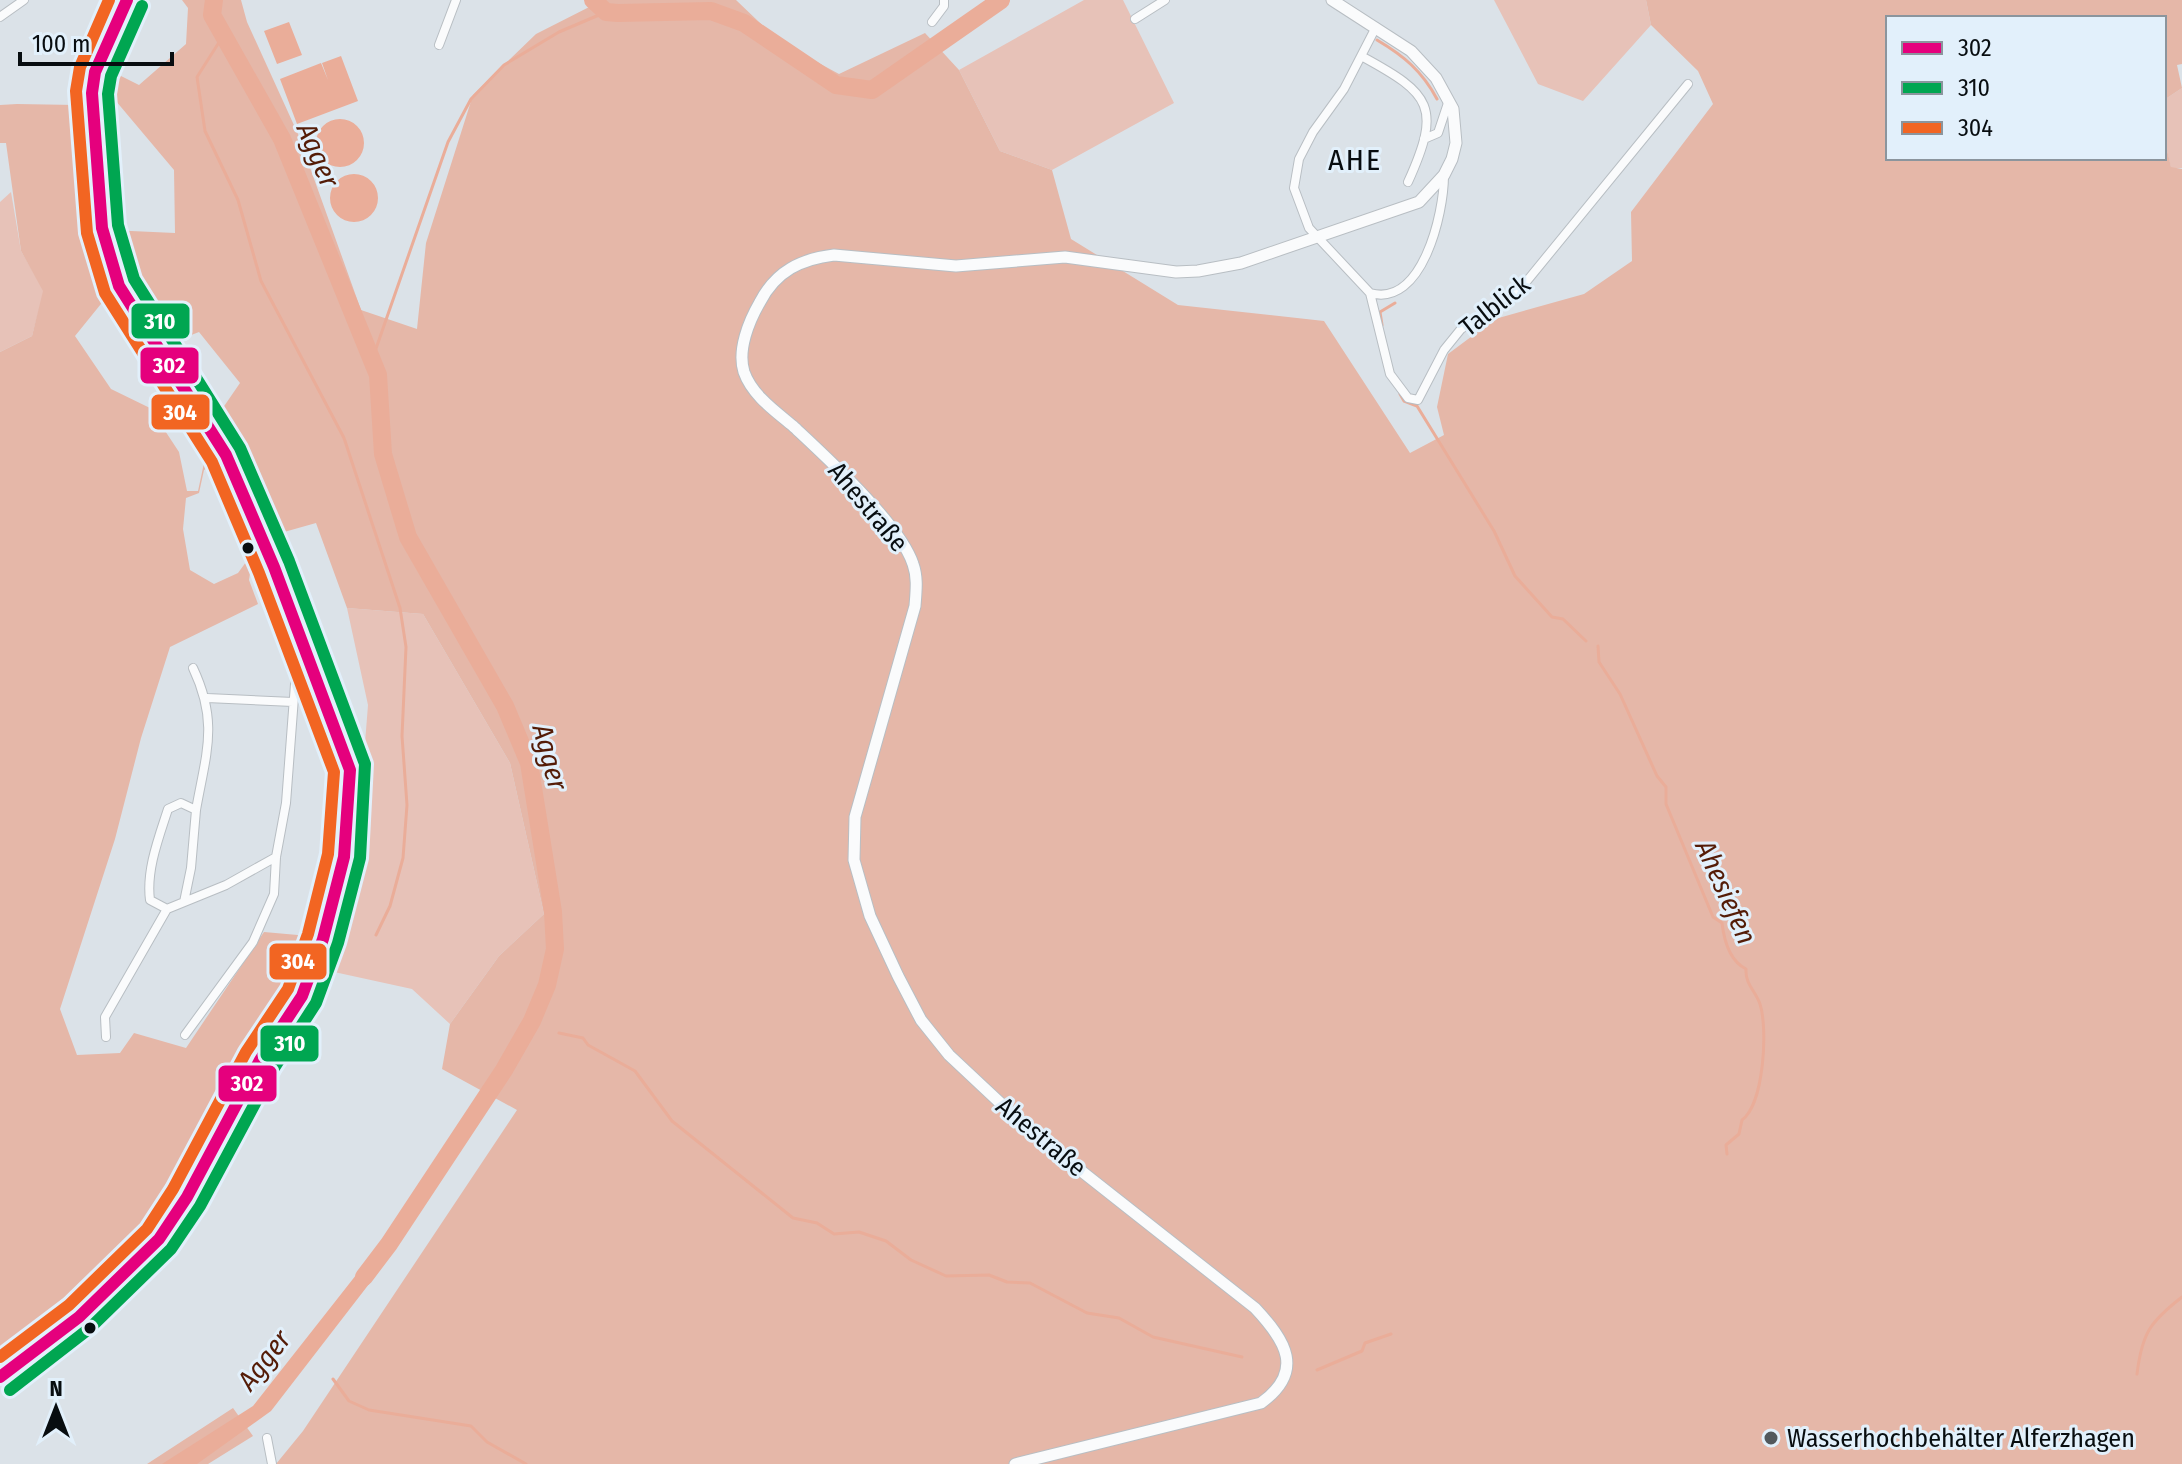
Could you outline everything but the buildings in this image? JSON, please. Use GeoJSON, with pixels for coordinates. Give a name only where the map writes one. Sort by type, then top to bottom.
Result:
{"type":"FeatureCollection","features":[{"type":"Feature","properties":{"kind":"main road"},"geometry":{"type":"LineString","coordinates":[[0,1377],[79,1317],[159,1239],[187,1197],[260,1060],[302,996],[323,939],[344,857],[350,770],[274,567],[226,455],[119,286],[102,228],[92,93],[95,72],[127,0]]}},
{"type":"Feature","properties":{"kind":"main road","name":"Ahestraße"},"geometry":{"type":"LineString","coordinates":[[1015,1464],[1261,1403],[1279,1390],[1286,1367],[1286,1346],[1255,1308],[1005,1108],[949,1055],[921,1020],[903,987],[870,916],[854,860],[855,817],[915,606],[917,582],[913,562],[898,538],[829,459],[758,395],[744,371],[742,348],[761,299],[798,261],[816,257],[834,255],[956,266],[1065,257],[1176,272],[1198,271],[1241,263],[1419,202],[1444,175],[1456,143],[1457,126],[1449,100],[1424,64],[1376,27],[1332,0]]}},
{"type":"Feature","properties":{"kind":"street"},"geometry":{"type":"LineString","coordinates":[[0,17],[24,0]]}},
{"type":"Feature","properties":{"kind":"street"},"geometry":{"type":"LineString","coordinates":[[439,45],[456,0]]}},
{"type":"Feature","properties":{"kind":"street"},"geometry":{"type":"LineString","coordinates":[[932,22],[944,6],[944,0]]}},
{"type":"Feature","properties":{"kind":"street"},"geometry":{"type":"LineString","coordinates":[[1135,19],[1165,0]]}},
{"type":"Feature","properties":{"kind":"street","name":"Talblick"},"geometry":{"type":"LineString","coordinates":[[1376,27],[1363,57],[1299,159],[1294,188],[1309,228],[1321,237],[1370,293],[1390,374],[1408,398],[1418,400],[1432,368],[1452,339],[1473,319],[1498,308],[1520,290],[1688,84]]}},
{"type":"Feature","properties":{"kind":"street"},"geometry":{"type":"LineString","coordinates":[[1363,57],[1407,81],[1419,93],[1427,116],[1424,139],[1408,182]]}},
{"type":"Feature","properties":{"kind":"street"},"geometry":{"type":"LineString","coordinates":[[1424,139],[1438,133],[1449,100]]}},
{"type":"Feature","properties":{"kind":"street"},"geometry":{"type":"LineString","coordinates":[[1370,293],[1383,297],[1401,291],[1414,281],[1435,227],[1444,175]]}},
{"type":"Feature","properties":{"kind":"street"},"geometry":{"type":"LineString","coordinates":[[185,1035],[253,942],[274,894],[276,857],[286,803],[298,658],[305,654]]}},
{"type":"Feature","properties":{"kind":"street"},"geometry":{"type":"LineString","coordinates":[[184,902],[209,733],[207,698],[193,668]]}},
{"type":"Feature","properties":{"kind":"street"},"geometry":{"type":"LineString","coordinates":[[207,698],[293,702]]}},
{"type":"Feature","properties":{"kind":"street"},"geometry":{"type":"LineString","coordinates":[[167,909],[150,900],[148,887],[160,831],[168,809],[181,803],[196,810]]}},
{"type":"Feature","properties":{"kind":"street"},"geometry":{"type":"LineString","coordinates":[[106,1037],[105,1017],[167,909],[226,885],[276,857]]}},
{"type":"Feature","properties":{"kind":"street"},"geometry":{"type":"LineString","coordinates":[[267,1438],[272,1464]]}},
{"type":"Feature","properties":{"kind":"shaded area"},"geometry":{"type":"Polygon","coordinates":[[[182,0],[241,0],[247,22],[298,134],[361,310],[417,329],[426,243],[473,95],[536,34],[603,0],[736,0],[780,42],[839,74],[925,33],[959,70],[1000,151],[1052,170],[1071,239],[1178,305],[1324,321],[1410,453],[1444,435],[1437,407],[1448,354],[1495,319],[1584,294],[1632,261],[1631,212],[1713,104],[1698,71],[1651,25],[1646,0],[2182,0],[2182,64],[2177,65],[2182,88],[2166,99],[2166,16],[1886,16],[1886,160],[2166,160],[2166,146],[2171,167],[2182,169],[2182,1464],[276,1464],[303,1431],[517,1110],[442,1069],[450,1024],[499,956],[544,914],[510,763],[423,614],[347,608],[316,523],[277,534],[251,456],[218,415],[240,383],[199,332],[176,341],[109,230],[175,233],[174,170],[110,94],[119,75],[139,85],[186,44],[188,8],[182,0]]]}},
{"type":"Feature","properties":{"kind":"shaded area"},"geometry":{"type":"Polygon","coordinates":[[[1084,0],[1123,0],[1174,103],[1052,170],[1000,151],[959,70],[1084,0]]]}},
{"type":"Feature","properties":{"kind":"shaded area"},"geometry":{"type":"Polygon","coordinates":[[[1494,0],[1646,0],[1651,25],[1583,101],[1538,84],[1494,0]]]}},
{"type":"Feature","properties":{"kind":"shaded area"},"geometry":{"type":"Polygon","coordinates":[[[289,22],[302,55],[277,64],[264,31],[289,22]]]}},
{"type":"Feature","properties":{"kind":"shaded area"},"geometry":{"type":"Polygon","coordinates":[[[341,56],[358,101],[297,124],[280,79],[321,63],[328,80],[322,63],[341,56]]]}},
{"type":"Feature","properties":{"kind":"shaded area"},"geometry":{"type":"Polygon","coordinates":[[[2182,88],[2182,168],[2171,168],[2166,146],[2166,99],[2182,88]]]}},
{"type":"Feature","properties":{"kind":"shaded area"},"geometry":{"type":"Polygon","coordinates":[[[0,105],[76,105],[86,203],[109,294],[75,336],[111,389],[150,408],[179,452],[187,491],[198,491],[207,449],[227,487],[252,561],[249,580],[258,604],[170,647],[141,738],[115,839],[60,1009],[77,1055],[120,1053],[134,1033],[186,1048],[264,932],[309,936],[245,1046],[186,1164],[131,1244],[0,1349],[0,352],[32,336],[43,291],[21,251],[6,143],[0,143],[0,105]],[[210,467],[204,470],[199,493],[186,498],[183,529],[190,570],[214,584],[238,573],[246,562],[223,486],[210,467]]]}},
{"type":"Feature","properties":{"kind":"shaded area"},"geometry":{"type":"Polygon","coordinates":[[[340,119],[357,126],[364,143],[357,160],[340,167],[323,160],[316,143],[323,126],[340,119]]]}},
{"type":"Feature","properties":{"kind":"shaded area"},"geometry":{"type":"Polygon","coordinates":[[[354,174],[371,181],[378,198],[371,215],[354,222],[337,215],[330,198],[337,181],[354,174]]]}},
{"type":"Feature","properties":{"kind":"shaded area"},"geometry":{"type":"Polygon","coordinates":[[[11,192],[21,251],[44,291],[32,336],[0,352],[0,202],[11,192]]]}},
{"type":"Feature","properties":{"kind":"shaded area"},"geometry":{"type":"Polygon","coordinates":[[[347,608],[423,614],[510,763],[544,914],[499,956],[450,1024],[412,989],[325,970],[358,832],[368,705],[347,608]]]}},
{"type":"Feature","properties":{"kind":"shaded area"},"geometry":{"type":"Polygon","coordinates":[[[371,1256],[386,1262],[271,1411],[197,1464],[162,1464],[253,1406],[371,1256]]]}},
{"type":"Feature","properties":{"kind":"shaded area"},"geometry":{"type":"Polygon","coordinates":[[[233,1408],[253,1436],[208,1464],[147,1464],[233,1408]]]}},
{"type":"Feature","properties":{"kind":"waterway","name":"Agger"},"geometry":{"type":"LineString","coordinates":[[214,0],[212,15],[282,139],[378,375],[383,454],[408,537],[505,706],[529,763],[553,912],[555,949],[547,985],[532,1021],[504,1070],[364,1277]]}},
{"type":"Feature","properties":{"kind":"waterway","name":"Agger"},"geometry":{"type":"LineString","coordinates":[[593,0],[606,12],[711,11],[744,23],[836,85],[872,90],[1001,0]]}},
{"type":"Feature","properties":{"kind":"waterway"},"geometry":{"type":"LineString","coordinates":[[372,360],[448,142],[471,99],[504,65],[559,32],[606,12]]}},
{"type":"Feature","properties":{"kind":"waterway"},"geometry":{"type":"LineString","coordinates":[[223,36],[197,77],[205,131],[238,200],[261,281],[344,438],[400,608],[406,647],[402,736],[407,805],[403,858],[390,906],[376,935]]}},
{"type":"Feature","properties":{"kind":"waterway","name":"Ahesiefen"},"geometry":{"type":"LineString","coordinates":[[1377,40],[1412,65],[1437,99]]}},
{"type":"Feature","properties":{"kind":"waterway","name":"Ahesiefen"},"geometry":{"type":"LineString","coordinates":[[1382,325],[1380,312],[1395,303]]}},
{"type":"Feature","properties":{"kind":"waterway","name":"Ahesiefen"},"geometry":{"type":"LineString","coordinates":[[1400,394],[1404,401],[1417,406],[1494,531],[1515,576],[1552,617],[1563,619],[1586,641]]}},
{"type":"Feature","properties":{"kind":"waterway","name":"Ahesiefen"},"geometry":{"type":"LineString","coordinates":[[1598,646],[1599,662],[1620,694],[1657,776],[1666,787],[1666,804],[1713,917],[1722,923],[1729,949],[1736,961],[1746,969],[1749,983],[1760,1004],[1764,1047],[1759,1083],[1739,1134],[1726,1145],[1727,1154]]}},
{"type":"Feature","properties":{"kind":"waterway"},"geometry":{"type":"LineString","coordinates":[[559,1033],[583,1038],[588,1045],[635,1071],[672,1121],[793,1218],[817,1223],[834,1234],[859,1232],[886,1241],[911,1260],[946,1276],[989,1275],[1007,1282],[1030,1283],[1087,1313],[1119,1318],[1153,1337],[1242,1357]]}},
{"type":"Feature","properties":{"kind":"waterway"},"geometry":{"type":"LineString","coordinates":[[2137,1374],[2149,1330],[2182,1297]]}},
{"type":"Feature","properties":{"kind":"waterway"},"geometry":{"type":"LineString","coordinates":[[1317,1370],[1362,1351],[1365,1343],[1391,1334]]}},
{"type":"Feature","properties":{"kind":"waterway"},"geometry":{"type":"LineString","coordinates":[[333,1379],[349,1401],[369,1410],[471,1426],[487,1442],[526,1464]]}},
{"type":"Feature","properties":{"kind":"transit line","name":"304"},"geometry":{"type":"LineString","coordinates":[[0,1357],[69,1305],[147,1229],[173,1189],[246,1052],[288,989],[308,934],[328,854],[334,772],[259,573],[212,462],[105,293],[87,233],[76,91],[80,67],[109,0]]}},
{"type":"Feature","properties":{"kind":"transit line","name":"302"},"geometry":{"type":"LineString","coordinates":[[0,1377],[79,1317],[159,1239],[187,1197],[260,1060],[302,996],[323,939],[344,857],[350,770],[274,567],[226,455],[119,286],[102,228],[92,93],[95,72],[127,0]]}},
{"type":"Feature","properties":{"kind":"transit line","name":"310"},"geometry":{"type":"LineString","coordinates":[[10,1390],[90,1328],[171,1249],[200,1206],[274,1068],[316,1003],[338,943],[360,858],[365,764],[289,561],[240,448],[134,279],[118,225],[108,94],[111,76],[142,6]]}},
{"type":"Feature","properties":{"kind":"place","name":"Wasserhochbehälter Alferzhagen"},"geometry":{"type":"Point","coordinates":[1771,1438]}},
{"type":"Feature","properties":{"kind":"district","name":"AHE"},"geometry":{"type":"Point","coordinates":[1355,160]}}]}
